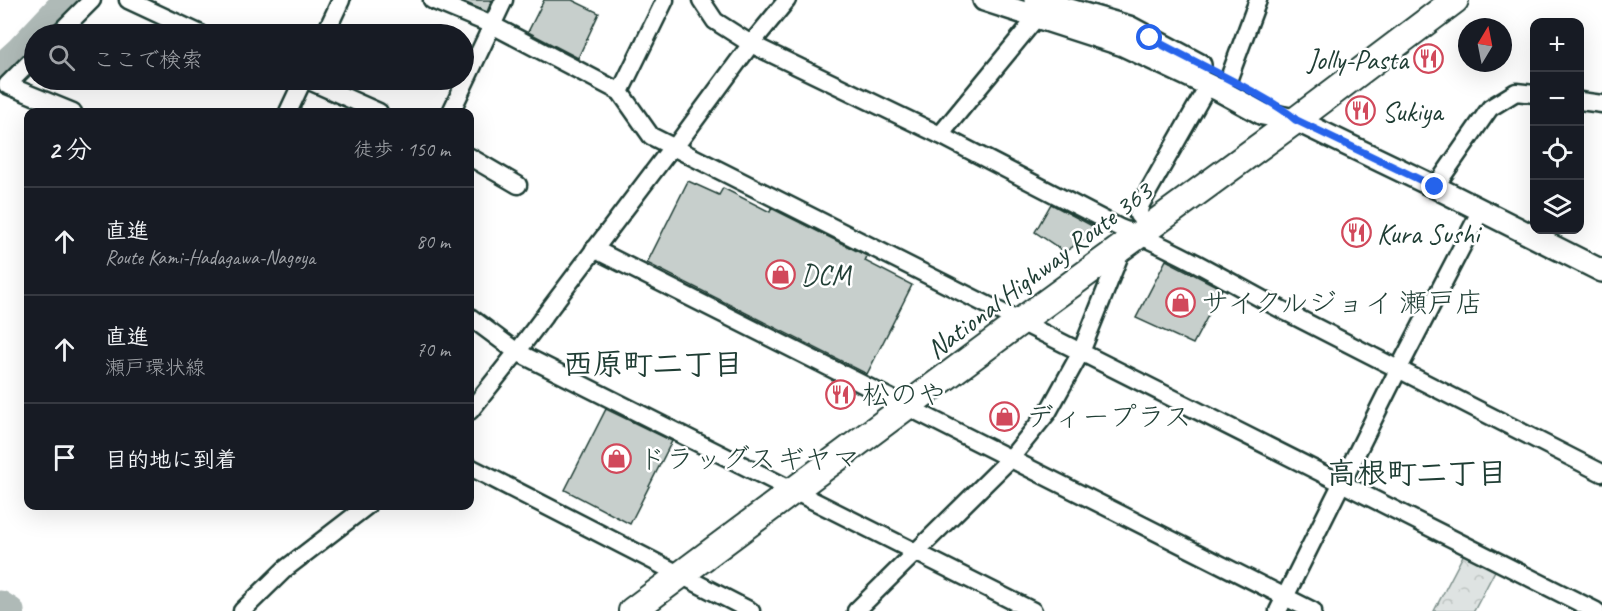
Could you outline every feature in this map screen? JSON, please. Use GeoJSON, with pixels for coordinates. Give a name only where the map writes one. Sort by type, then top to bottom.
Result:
{"type":"FeatureCollection","features":[{"type":"Feature","properties":{"kind":"highway","name":"National Highway Route 363"},"geometry":{"type":"LineString","coordinates":[[632,611],[1455,0]]}},
{"type":"Feature","properties":{"kind":"main road"},"geometry":{"type":"LineString","coordinates":[[984,0],[1036,8],[1123,45],[1219,81]]}},
{"type":"Feature","properties":{"kind":"main road"},"geometry":{"type":"LineString","coordinates":[[1036,8],[1059,3],[1129,27],[1184,57],[1263,114],[1296,120],[1602,271]]}},
{"type":"Feature","properties":{"kind":"street"},"geometry":{"type":"LineString","coordinates":[[68,24],[92,0]]}},
{"type":"Feature","properties":{"kind":"street"},"geometry":{"type":"LineString","coordinates":[[128,0],[180,24]]}},
{"type":"Feature","properties":{"kind":"street"},"geometry":{"type":"LineString","coordinates":[[330,24],[341,0]]}},
{"type":"Feature","properties":{"kind":"street"},"geometry":{"type":"LineString","coordinates":[[432,0],[492,25],[620,92],[651,136],[1596,611]]}},
{"type":"Feature","properties":{"kind":"street"},"geometry":{"type":"LineString","coordinates":[[474,63],[504,0]]}},
{"type":"Feature","properties":{"kind":"street"},"geometry":{"type":"LineString","coordinates":[[620,92],[665,0]]}},
{"type":"Feature","properties":{"kind":"street"},"geometry":{"type":"LineString","coordinates":[[701,0],[715,21],[751,44],[940,135],[1602,473]]}},
{"type":"Feature","properties":{"kind":"street"},"geometry":{"type":"LineString","coordinates":[[474,406],[787,0]]}},
{"type":"Feature","properties":{"kind":"street"},"geometry":{"type":"LineString","coordinates":[[856,611],[1010,459],[1048,412],[1082,352],[1137,236],[1141,204],[1219,81],[1258,0]]}},
{"type":"Feature","properties":{"kind":"street"},"geometry":{"type":"LineString","coordinates":[[940,135],[1036,8]]}},
{"type":"Feature","properties":{"kind":"street"},"geometry":{"type":"LineString","coordinates":[[24,68],[7,85],[63,108]]}},
{"type":"Feature","properties":{"kind":"street"},"geometry":{"type":"LineString","coordinates":[[290,108],[300,90]]}},
{"type":"Feature","properties":{"kind":"street"},"geometry":{"type":"LineString","coordinates":[[328,90],[371,108]]}},
{"type":"Feature","properties":{"kind":"street"},"geometry":{"type":"LineString","coordinates":[[453,108],[461,90]]}},
{"type":"Feature","properties":{"kind":"street"},"geometry":{"type":"LineString","coordinates":[[1435,187],[1490,108],[1516,92],[1530,94]]}},
{"type":"Feature","properties":{"kind":"street"},"geometry":{"type":"LineString","coordinates":[[1584,102],[1602,104]]}},
{"type":"Feature","properties":{"kind":"street"},"geometry":{"type":"LineString","coordinates":[[474,159],[518,185]]}},
{"type":"Feature","properties":{"kind":"street"},"geometry":{"type":"LineString","coordinates":[[1281,604],[1481,210]]}},
{"type":"Feature","properties":{"kind":"street"},"geometry":{"type":"LineString","coordinates":[[594,249],[909,406],[1281,604],[1313,611]]}},
{"type":"Feature","properties":{"kind":"street"},"geometry":{"type":"LineString","coordinates":[[474,320],[517,352],[1032,611]]}},
{"type":"Feature","properties":{"kind":"street"},"geometry":{"type":"LineString","coordinates":[[474,469],[751,611]]}},
{"type":"Feature","properties":{"kind":"street"},"geometry":{"type":"LineString","coordinates":[[242,611],[285,569],[362,510]]}},
{"type":"Feature","properties":{"kind":"green space"},"geometry":{"type":"Polygon","coordinates":[[[1468,546],[1499,563],[1474,611],[1434,611],[1468,546]]]}},
{"type":"Feature","properties":{"kind":"building"},"geometry":{"type":"Polygon","coordinates":[[[459,0],[492,0],[487,12],[459,0]]]}},
{"type":"Feature","properties":{"kind":"building"},"geometry":{"type":"Polygon","coordinates":[[[544,0],[572,0],[599,13],[578,58],[528,32],[544,0]]]}},
{"type":"Feature","properties":{"kind":"building","name":"DCM"},"geometry":{"type":"Polygon","coordinates":[[[688,181],[719,195],[723,188],[770,212],[771,208],[867,256],[865,261],[912,285],[867,374],[647,263],[688,181]]]}},
{"type":"Feature","properties":{"kind":"building"},"geometry":{"type":"Polygon","coordinates":[[[1051,204],[1098,229],[1065,252],[1035,232],[1051,204]]]}},
{"type":"Feature","properties":{"kind":"building","name":"サイクルジョイ 瀬戸店"},"geometry":{"type":"Polygon","coordinates":[[[1166,260],[1222,289],[1193,344],[1136,318],[1166,260]]]}},
{"type":"Feature","properties":{"kind":"building"},"geometry":{"type":"Polygon","coordinates":[[[606,409],[672,441],[630,524],[565,490],[606,409]]]}},
{"type":"Feature","properties":{"kind":"waterway"},"geometry":{"type":"LineString","coordinates":[[43,24],[66,0]]}},
{"type":"Feature","properties":{"kind":"waterway"},"geometry":{"type":"LineString","coordinates":[[0,67],[24,45]]}},
{"type":"Feature","properties":{"kind":"waterway"},"geometry":{"type":"LineString","coordinates":[[0,604],[11,611]]}},
{"type":"Feature","properties":{"kind":"place","name":"Jolly-Pasta"},"geometry":{"type":"Point","coordinates":[1429,59]}},
{"type":"Feature","properties":{"kind":"place","name":"Sukiya"},"geometry":{"type":"Point","coordinates":[1361,111]}},
{"type":"Feature","properties":{"kind":"place","name":"Kura Sushi"},"geometry":{"type":"Point","coordinates":[1356,233]}},
{"type":"Feature","properties":{"kind":"place","name":"DCM"},"geometry":{"type":"Point","coordinates":[780,274]}},
{"type":"Feature","properties":{"kind":"place","name":"サイクルジョイ 瀬戸店"},"geometry":{"type":"Point","coordinates":[1180,302]}},
{"type":"Feature","properties":{"kind":"place","name":"松のや"},"geometry":{"type":"Point","coordinates":[841,394]}},
{"type":"Feature","properties":{"kind":"place","name":"ディープラス"},"geometry":{"type":"Point","coordinates":[1005,416]}},
{"type":"Feature","properties":{"kind":"place","name":"ドラッグスギヤマ"},"geometry":{"type":"Point","coordinates":[617,458]}},
{"type":"Feature","properties":{"kind":"district","name":"西原町二丁目"},"geometry":{"type":"Point","coordinates":[653,364]}},
{"type":"Feature","properties":{"kind":"district","name":"高根町二丁目"},"geometry":{"type":"Point","coordinates":[1417,473]}},
{"type":"Feature","properties":{"kind":"route"},"geometry":{"type":"LineString","coordinates":[[1150,38],[1229,78],[1285,110],[1296,120],[1435,187]]}}]}
